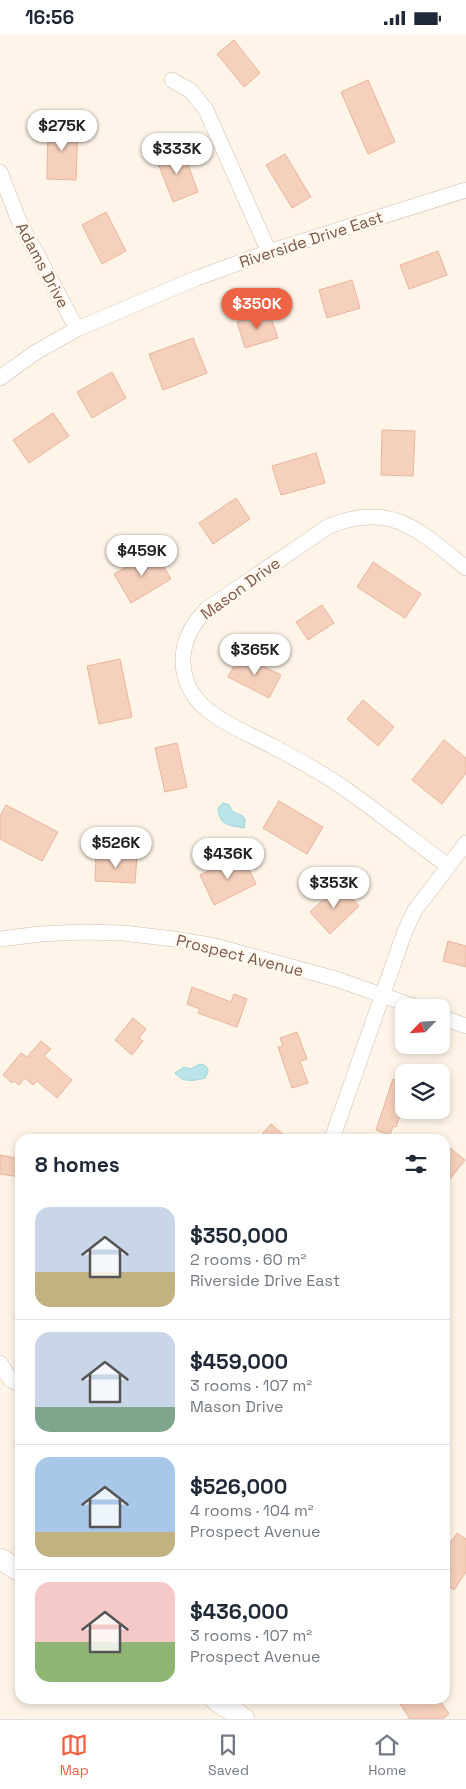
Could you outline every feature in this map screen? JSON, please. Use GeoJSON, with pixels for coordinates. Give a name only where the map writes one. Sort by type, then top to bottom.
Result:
{"type":"FeatureCollection","features":[{"type":"Feature","properties":{"kind":"main road"},"geometry":{"type":"LineString","coordinates":[[0,1559],[15,1568]]}},
{"type":"Feature","properties":{"kind":"main road"},"geometry":{"type":"LineString","coordinates":[[222,1704],[244,1719]]}},
{"type":"Feature","properties":{"kind":"street"},"geometry":{"type":"LineString","coordinates":[[172,80],[191,91],[206,110],[269,251]]}},
{"type":"Feature","properties":{"kind":"street","name":"Adams Drive"},"geometry":{"type":"LineString","coordinates":[[0,172],[19,221],[77,329]]}},
{"type":"Feature","properties":{"kind":"street","name":"Riverside Drive East"},"geometry":{"type":"LineString","coordinates":[[0,378],[36,352],[77,329],[197,278],[269,251],[466,190]]}},
{"type":"Feature","properties":{"kind":"street","name":"Mason Drive"},"geometry":{"type":"LineString","coordinates":[[448,866],[335,783],[211,713],[200,704],[188,685],[183,663],[188,633],[196,619],[207,609],[329,526],[345,520],[382,517],[401,521],[427,536],[466,568]]}},
{"type":"Feature","properties":{"kind":"street"},"geometry":{"type":"LineString","coordinates":[[334,1134],[405,931],[415,910],[466,843]]}},
{"type":"Feature","properties":{"kind":"street","name":"Prospect Avenue"},"geometry":{"type":"LineString","coordinates":[[0,939],[40,934],[81,932],[123,933],[174,939],[215,946],[327,976],[395,1000]]}},
{"type":"Feature","properties":{"kind":"street"},"geometry":{"type":"LineString","coordinates":[[450,1020],[466,1026]]}},
{"type":"Feature","properties":{"kind":"street"},"geometry":{"type":"LineString","coordinates":[[0,1363],[10,1379],[15,1382]]}},
{"type":"Feature","properties":{"kind":"water"},"geometry":{"type":"Polygon","coordinates":[[[223,803],[229,805],[233,812],[243,816],[245,820],[244,828],[223,822],[218,808],[223,803]]]}},
{"type":"Feature","properties":{"kind":"water"},"geometry":{"type":"Polygon","coordinates":[[[200,1064],[208,1069],[205,1078],[185,1080],[175,1073],[184,1067],[191,1069],[200,1064]]]}},
{"type":"Feature","properties":{"kind":"building"},"geometry":{"type":"Polygon","coordinates":[[[234,40],[260,73],[244,87],[217,54],[234,40]]]}},
{"type":"Feature","properties":{"kind":"building"},"geometry":{"type":"Polygon","coordinates":[[[368,80],[395,142],[368,154],[341,92],[368,80]]]}},
{"type":"Feature","properties":{"kind":"building"},"geometry":{"type":"Polygon","coordinates":[[[48,124],[78,124],[76,180],[47,179],[48,124]]]}},
{"type":"Feature","properties":{"kind":"building"},"geometry":{"type":"Polygon","coordinates":[[[182,148],[198,192],[173,202],[156,158],[182,148]]]}},
{"type":"Feature","properties":{"kind":"building"},"geometry":{"type":"Polygon","coordinates":[[[285,154],[311,197],[292,208],[266,165],[285,154]]]}},
{"type":"Feature","properties":{"kind":"building"},"geometry":{"type":"Polygon","coordinates":[[[106,212],[126,251],[102,264],[82,225],[106,212]]]}},
{"type":"Feature","properties":{"kind":"building"},"geometry":{"type":"Polygon","coordinates":[[[438,251],[447,275],[409,289],[400,265],[438,251]]]}},
{"type":"Feature","properties":{"kind":"building"},"geometry":{"type":"Polygon","coordinates":[[[352,280],[360,308],[327,318],[319,290],[352,280]]]}},
{"type":"Feature","properties":{"kind":"building"},"geometry":{"type":"Polygon","coordinates":[[[269,312],[278,338],[245,348],[237,322],[269,312]]]}},
{"type":"Feature","properties":{"kind":"building"},"geometry":{"type":"Polygon","coordinates":[[[193,338],[207,373],[163,390],[149,354],[193,338]]]}},
{"type":"Feature","properties":{"kind":"building"},"geometry":{"type":"Polygon","coordinates":[[[112,372],[126,398],[92,418],[77,392],[112,372]]]}},
{"type":"Feature","properties":{"kind":"building"},"geometry":{"type":"Polygon","coordinates":[[[53,413],[69,436],[29,463],[13,440],[53,413]]]}},
{"type":"Feature","properties":{"kind":"building"},"geometry":{"type":"Polygon","coordinates":[[[382,430],[415,431],[413,476],[381,475],[382,430]]]}},
{"type":"Feature","properties":{"kind":"building"},"geometry":{"type":"Polygon","coordinates":[[[316,453],[325,483],[281,495],[272,466],[316,453]]]}},
{"type":"Feature","properties":{"kind":"building"},"geometry":{"type":"Polygon","coordinates":[[[236,498],[250,519],[213,544],[199,523],[236,498]]]}},
{"type":"Feature","properties":{"kind":"building"},"geometry":{"type":"Polygon","coordinates":[[[154,550],[171,579],[131,603],[114,574],[154,550]]]}},
{"type":"Feature","properties":{"kind":"building"},"geometry":{"type":"Polygon","coordinates":[[[373,562],[421,594],[405,618],[357,587],[373,562]]]}},
{"type":"Feature","properties":{"kind":"building"},"geometry":{"type":"Polygon","coordinates":[[[322,605],[334,623],[308,640],[296,622],[322,605]]]}},
{"type":"Feature","properties":{"kind":"building"},"geometry":{"type":"Polygon","coordinates":[[[240,655],[281,675],[269,698],[228,677],[240,655]]]}},
{"type":"Feature","properties":{"kind":"building"},"geometry":{"type":"Polygon","coordinates":[[[120,659],[132,717],[99,724],[87,666],[120,659]]]}},
{"type":"Feature","properties":{"kind":"building"},"geometry":{"type":"Polygon","coordinates":[[[363,700],[394,727],[378,746],[347,719],[363,700]]]}},
{"type":"Feature","properties":{"kind":"building"},"geometry":{"type":"Polygon","coordinates":[[[444,740],[466,758],[466,773],[442,804],[412,780],[444,740]]]}},
{"type":"Feature","properties":{"kind":"building"},"geometry":{"type":"Polygon","coordinates":[[[177,743],[187,787],[165,792],[155,748],[177,743]]]}},
{"type":"Feature","properties":{"kind":"building"},"geometry":{"type":"Polygon","coordinates":[[[279,801],[323,827],[307,854],[263,828],[279,801]]]}},
{"type":"Feature","properties":{"kind":"building"},"geometry":{"type":"Polygon","coordinates":[[[6,805],[58,832],[42,861],[0,839],[0,816],[6,805]]]}},
{"type":"Feature","properties":{"kind":"building"},"geometry":{"type":"Polygon","coordinates":[[[96,855],[137,857],[135,883],[95,881],[96,855]]]}},
{"type":"Feature","properties":{"kind":"building"},"geometry":{"type":"Polygon","coordinates":[[[242,855],[256,884],[214,905],[200,875],[242,855]]]}},
{"type":"Feature","properties":{"kind":"building"},"geometry":{"type":"Polygon","coordinates":[[[339,885],[359,906],[330,934],[310,912],[339,885]]]}},
{"type":"Feature","properties":{"kind":"building"},"geometry":{"type":"Polygon","coordinates":[[[448,941],[466,946],[466,967],[443,961],[448,941]]]}},
{"type":"Feature","properties":{"kind":"building"},"geometry":{"type":"Polygon","coordinates":[[[192,987],[231,1002],[234,994],[247,999],[237,1027],[198,1013],[200,1009],[187,1004],[192,987]]]}},
{"type":"Feature","properties":{"kind":"building"},"geometry":{"type":"Polygon","coordinates":[[[133,1018],[146,1029],[139,1038],[143,1041],[132,1055],[115,1040],[133,1018]]]}},
{"type":"Feature","properties":{"kind":"building"},"geometry":{"type":"Polygon","coordinates":[[[297,1032],[307,1059],[300,1061],[308,1083],[292,1088],[278,1047],[283,1046],[280,1038],[297,1032]]]}},
{"type":"Feature","properties":{"kind":"building"},"geometry":{"type":"Polygon","coordinates":[[[41,1041],[51,1049],[44,1056],[72,1080],[57,1098],[37,1081],[33,1085],[25,1078],[19,1085],[14,1081],[12,1083],[3,1075],[21,1053],[27,1057],[41,1041]]]}},
{"type":"Feature","properties":{"kind":"building"},"geometry":{"type":"Polygon","coordinates":[[[393,1079],[395,1080],[395,1119],[399,1119],[396,1127],[393,1126],[390,1134],[376,1130],[393,1079]]]}},
{"type":"Feature","properties":{"kind":"building"},"geometry":{"type":"Polygon","coordinates":[[[271,1124],[283,1134],[264,1134],[263,1133],[271,1124]]]}},
{"type":"Feature","properties":{"kind":"building"},"geometry":{"type":"Polygon","coordinates":[[[450,1148],[465,1160],[450,1179],[450,1148]]]}},
{"type":"Feature","properties":{"kind":"building"},"geometry":{"type":"Polygon","coordinates":[[[0,1155],[15,1158],[15,1176],[0,1174],[0,1155]]]}},
{"type":"Feature","properties":{"kind":"building"},"geometry":{"type":"Polygon","coordinates":[[[457,1533],[466,1539],[466,1572],[454,1590],[450,1587],[450,1543],[457,1533]]]}},
{"type":"Feature","properties":{"kind":"building"},"geometry":{"type":"Polygon","coordinates":[[[400,1704],[442,1704],[449,1714],[442,1719],[410,1719],[400,1704]]]}}]}
